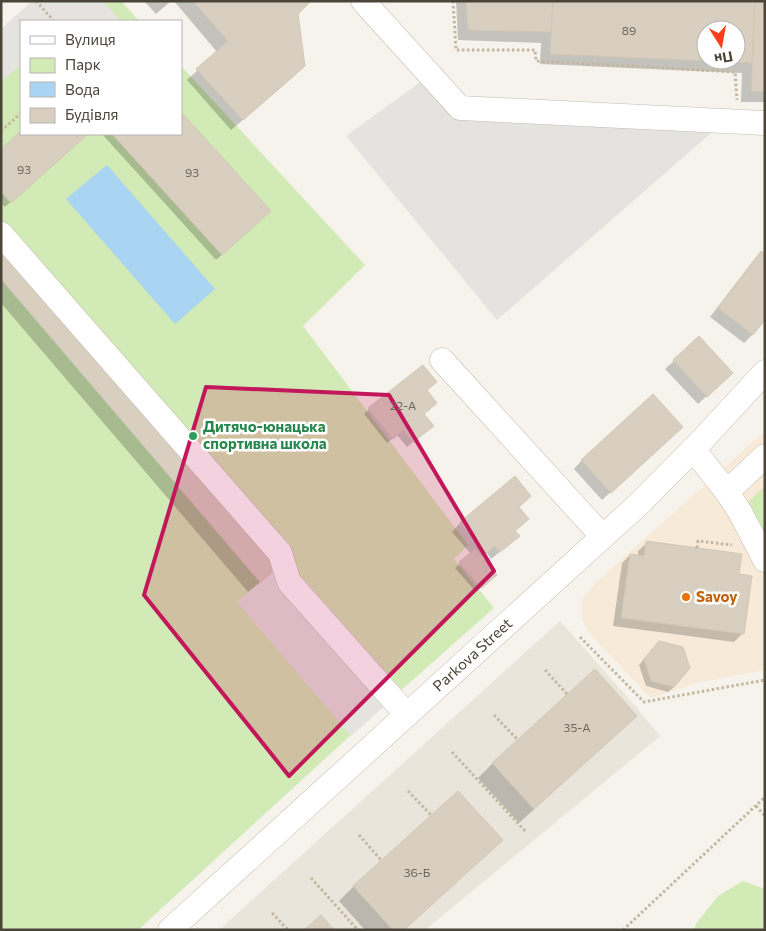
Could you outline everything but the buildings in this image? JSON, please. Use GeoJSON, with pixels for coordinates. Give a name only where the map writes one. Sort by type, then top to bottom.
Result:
{"type":"FeatureCollection","features":[{"type":"Feature","properties":{"kind":"street"},"geometry":{"type":"LineString","coordinates":[[363,1],[460,108],[765,123]]}},
{"type":"Feature","properties":{"kind":"street"},"geometry":{"type":"LineString","coordinates":[[1,234],[280,553],[289,582],[407,715]]}},
{"type":"Feature","properties":{"kind":"street"},"geometry":{"type":"LineString","coordinates":[[442,360],[603,537]]}},
{"type":"Feature","properties":{"kind":"street","name":"Parkova Street"},"geometry":{"type":"LineString","coordinates":[[170,930],[641,502],[765,372]]}},
{"type":"Feature","properties":{"kind":"street"},"geometry":{"type":"LineString","coordinates":[[693,449],[727,492],[740,512],[765,560]]}},
{"type":"Feature","properties":{"kind":"street"},"geometry":{"type":"LineString","coordinates":[[727,492],[765,456]]}},
{"type":"Feature","properties":{"kind":"path"},"geometry":{"type":"LineString","coordinates":[[36,1],[53,20]]}},
{"type":"Feature","properties":{"kind":"path"},"geometry":{"type":"LineString","coordinates":[[452,1],[456,50],[535,50],[536,61],[735,72],[736,100],[746,101]]}},
{"type":"Feature","properties":{"kind":"path"},"geometry":{"type":"LineString","coordinates":[[1,130],[20,114]]}},
{"type":"Feature","properties":{"kind":"path"},"geometry":{"type":"LineString","coordinates":[[697,548],[698,542],[736,546]]}},
{"type":"Feature","properties":{"kind":"path"},"geometry":{"type":"LineString","coordinates":[[580,637],[644,702],[765,680]]}},
{"type":"Feature","properties":{"kind":"path"},"geometry":{"type":"LineString","coordinates":[[544,670],[567,694]]}},
{"type":"Feature","properties":{"kind":"path"},"geometry":{"type":"LineString","coordinates":[[494,714],[517,740]]}},
{"type":"Feature","properties":{"kind":"path"},"geometry":{"type":"LineString","coordinates":[[452,752],[526,832]]}},
{"type":"Feature","properties":{"kind":"path"},"geometry":{"type":"LineString","coordinates":[[408,791],[431,815]]}},
{"type":"Feature","properties":{"kind":"path"},"geometry":{"type":"LineString","coordinates":[[623,930],[765,797]]}},
{"type":"Feature","properties":{"kind":"path"},"geometry":{"type":"LineString","coordinates":[[756,806],[765,816]]}},
{"type":"Feature","properties":{"kind":"path"},"geometry":{"type":"LineString","coordinates":[[358,835],[381,860]]}},
{"type":"Feature","properties":{"kind":"path"},"geometry":{"type":"LineString","coordinates":[[311,878],[358,930]]}},
{"type":"Feature","properties":{"kind":"path"},"geometry":{"type":"LineString","coordinates":[[272,913],[288,930]]}},
{"type":"Feature","properties":{"kind":"highlighted area"},"geometry":{"type":"Polygon","coordinates":[[[206,387],[389,395],[494,571],[289,776],[144,595],[206,387]]]}},
{"type":"Feature","properties":{"kind":"shaded area"},"geometry":{"type":"Polygon","coordinates":[[[32,1],[103,1],[120,20],[20,20],[20,66],[1,82],[1,29],[32,1]]]}},
{"type":"Feature","properties":{"kind":"shaded area"},"geometry":{"type":"Polygon","coordinates":[[[430,75],[460,108],[726,120],[497,320],[346,136],[430,75]]]}},
{"type":"Feature","properties":{"kind":"shaded area"},"geometry":{"type":"Polygon","coordinates":[[[765,431],[765,670],[697,683],[650,698],[591,635],[582,620],[582,600],[592,586],[765,431]]]}},
{"type":"Feature","properties":{"kind":"shaded area"},"geometry":{"type":"Polygon","coordinates":[[[280,565],[292,566],[402,690],[351,736],[237,602],[280,565]]]}},
{"type":"Feature","properties":{"kind":"shaded area"},"geometry":{"type":"Polygon","coordinates":[[[560,621],[660,736],[425,930],[219,930],[560,621]]]}},
{"type":"Feature","properties":{"kind":"green space","name":"Дитячо-юнацька спортивна школа"},"geometry":{"type":"Polygon","coordinates":[[[42,1],[121,1],[138,20],[20,20],[42,1]]]}},
{"type":"Feature","properties":{"kind":"green space","name":"Дитячо-юнацька спортивна школа"},"geometry":{"type":"Polygon","coordinates":[[[20,20],[20,135],[182,135],[182,67],[365,265],[303,326],[468,545],[454,559],[494,608],[363,724],[138,930],[1,930],[1,37],[20,20]]]}},
{"type":"Feature","properties":{"kind":"green space"},"geometry":{"type":"Polygon","coordinates":[[[765,486],[765,537],[747,503],[765,486]]]}},
{"type":"Feature","properties":{"kind":"green space"},"geometry":{"type":"Polygon","coordinates":[[[743,881],[765,889],[765,930],[694,930],[696,924],[718,896],[743,881]]]}},
{"type":"Feature","properties":{"kind":"water"},"geometry":{"type":"Polygon","coordinates":[[[107,165],[215,289],[175,324],[66,199],[107,165]]]}},
{"type":"Feature","properties":{"kind":"place","name":"Дитячо-юнацька спортивна школа"},"geometry":{"type":"Point","coordinates":[193,436]}},
{"type":"Feature","properties":{"kind":"place","name":"Savoy"},"geometry":{"type":"Point","coordinates":[686,597]}}]}
